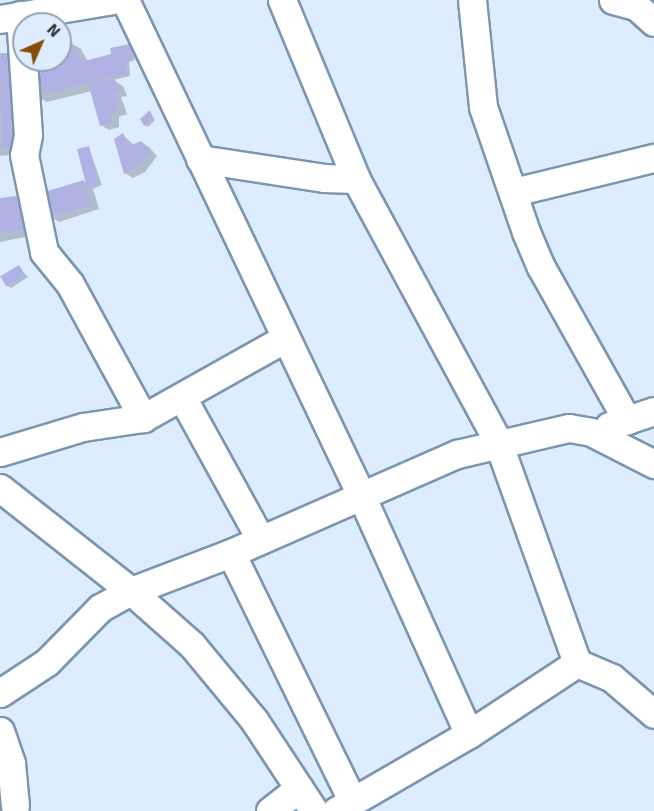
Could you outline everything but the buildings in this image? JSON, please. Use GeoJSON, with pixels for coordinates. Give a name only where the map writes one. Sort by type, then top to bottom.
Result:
{"type":"FeatureCollection","features":[{"type":"Feature","properties":{"kind":"street"},"geometry":{"type":"LineString","coordinates":[[113,0],[10,17],[28,135],[24,155],[44,252],[70,284],[143,418]]}},
{"type":"Feature","properties":{"kind":"street"},"geometry":{"type":"LineString","coordinates":[[125,0],[284,339],[361,495],[469,734]]}},
{"type":"Feature","properties":{"kind":"street"},"geometry":{"type":"LineString","coordinates":[[282,0],[356,179],[498,442],[577,663],[619,683],[654,714]]}},
{"type":"Feature","properties":{"kind":"street"},"geometry":{"type":"LineString","coordinates":[[472,0],[483,106],[541,267],[627,420]]}},
{"type":"Feature","properties":{"kind":"street"},"geometry":{"type":"LineString","coordinates":[[613,0],[636,6],[654,22]]}},
{"type":"Feature","properties":{"kind":"street"},"geometry":{"type":"LineString","coordinates":[[514,192],[654,158]]}},
{"type":"Feature","properties":{"kind":"street"},"geometry":{"type":"LineString","coordinates":[[200,159],[304,175],[356,179]]}},
{"type":"Feature","properties":{"kind":"street"},"geometry":{"type":"LineString","coordinates":[[0,452],[83,427],[143,418],[284,339]]}},
{"type":"Feature","properties":{"kind":"street"},"geometry":{"type":"LineString","coordinates":[[182,397],[261,540]]}},
{"type":"Feature","properties":{"kind":"street"},"geometry":{"type":"LineString","coordinates":[[591,432],[654,411]]}},
{"type":"Feature","properties":{"kind":"street"},"geometry":{"type":"LineString","coordinates":[[0,693],[48,662],[100,608],[131,591],[231,553],[457,454],[498,442],[560,429],[591,432],[654,464]]}},
{"type":"Feature","properties":{"kind":"street"},"geometry":{"type":"LineString","coordinates":[[0,488],[131,591],[192,645],[254,720],[314,811]]}},
{"type":"Feature","properties":{"kind":"street"},"geometry":{"type":"LineString","coordinates":[[231,553],[344,806],[469,734],[577,663]]}},
{"type":"Feature","properties":{"kind":"street"},"geometry":{"type":"LineString","coordinates":[[0,731],[11,763],[12,806]]}},
{"type":"Feature","properties":{"kind":"street"},"geometry":{"type":"LineString","coordinates":[[270,811],[299,788]]}}]}
